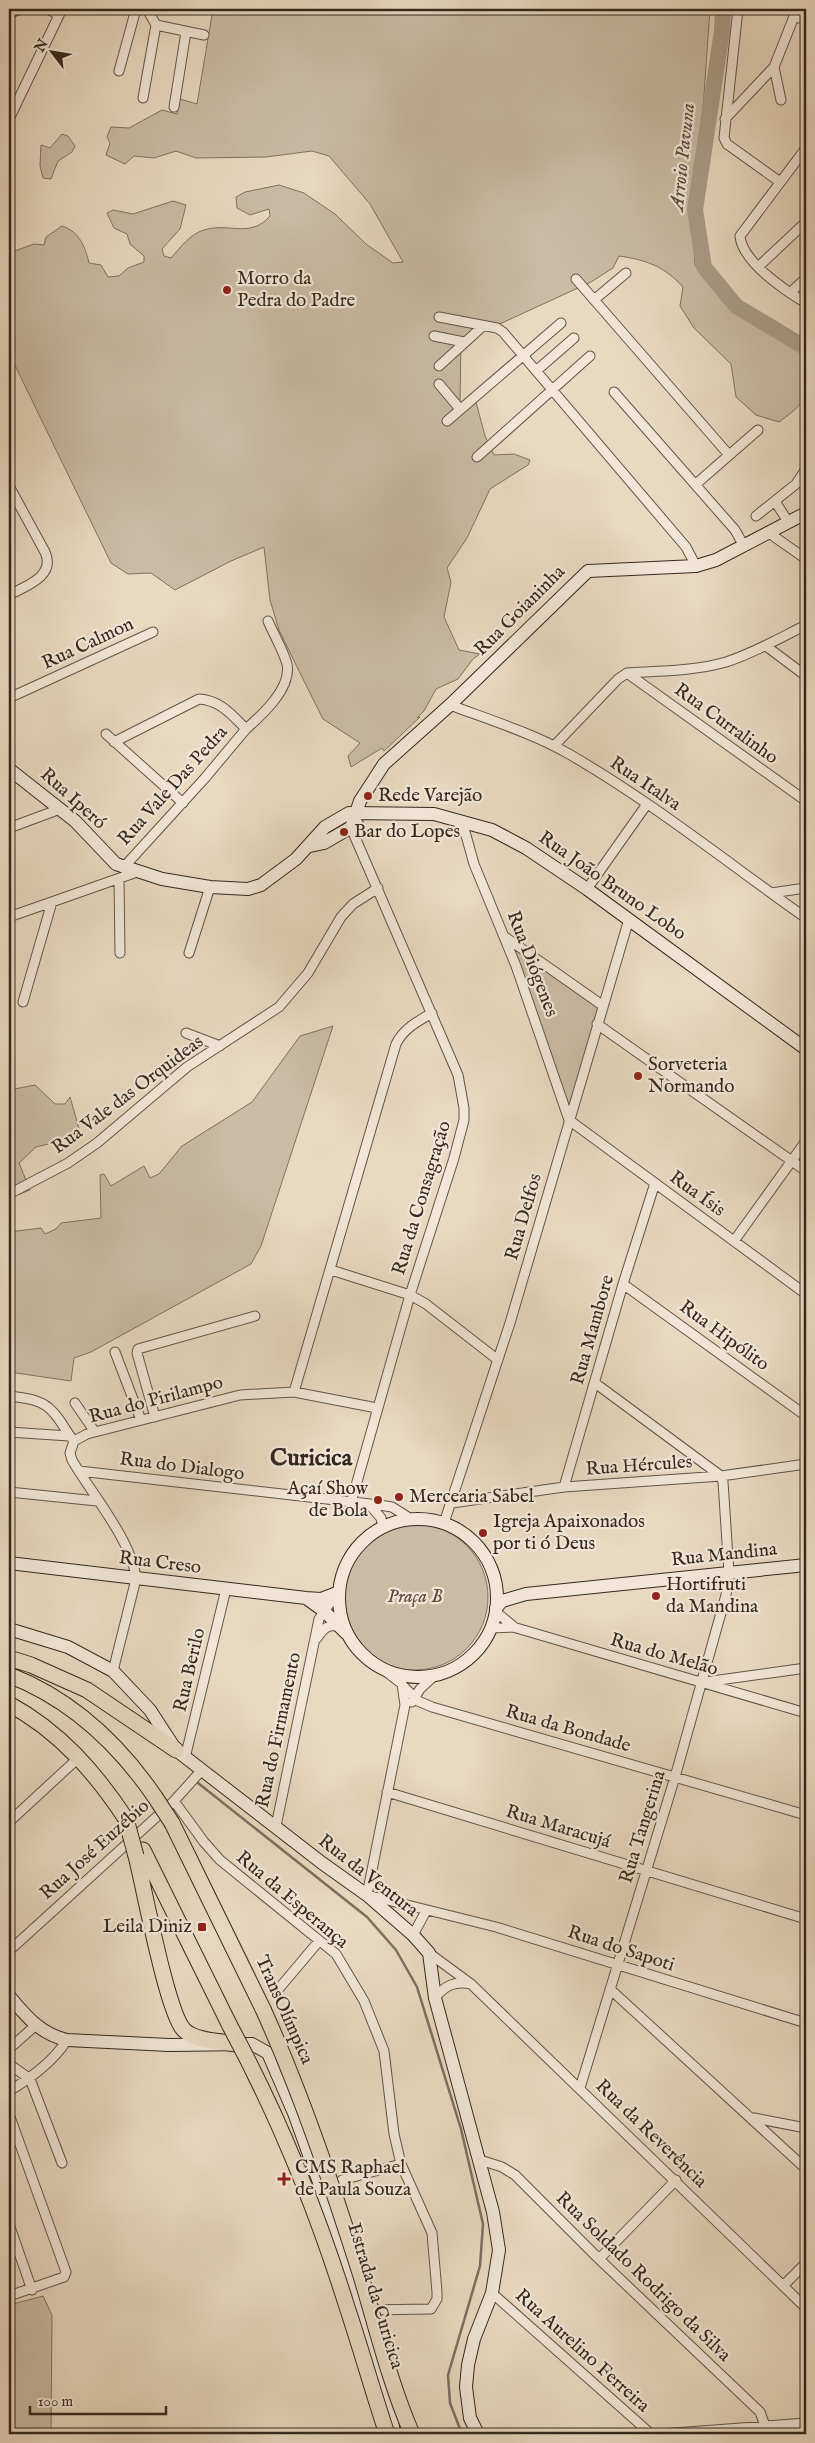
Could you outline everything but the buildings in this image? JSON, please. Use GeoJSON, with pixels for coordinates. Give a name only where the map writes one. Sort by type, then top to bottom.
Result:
{"type":"FeatureCollection","features":[{"type":"Feature","properties":{"kind":"highway"},"geometry":{"type":"LineString","coordinates":[[9,1658],[39,1668],[87,1690],[181,1754]]}},
{"type":"Feature","properties":{"kind":"highway","name":"TransOlímpica"},"geometry":{"type":"LineString","coordinates":[[9,1675],[53,1697],[92,1724],[120,1751],[156,1797],[172,1823],[263,2009],[288,2066],[329,2176],[394,2387],[412,2434]]}},
{"type":"Feature","properties":{"kind":"highway"},"geometry":{"type":"LineString","coordinates":[[9,1704],[41,1724],[84,1762],[122,1813],[139,1853],[265,2097],[301,2179],[345,2299],[388,2434]]}},
{"type":"Feature","properties":{"kind":"highway"},"geometry":{"type":"LineString","coordinates":[[139,1853],[169,1993],[180,2024],[188,2033],[235,2044]]}},
{"type":"Feature","properties":{"kind":"street"},"geometry":{"type":"LineString","coordinates":[[9,119],[61,12],[48,9]]}},
{"type":"Feature","properties":{"kind":"street"},"geometry":{"type":"LineString","coordinates":[[119,71],[136,9]]}},
{"type":"Feature","properties":{"kind":"street"},"geometry":{"type":"LineString","coordinates":[[143,98],[156,25],[147,9]]}},
{"type":"Feature","properties":{"kind":"street"},"geometry":{"type":"LineString","coordinates":[[738,9],[724,135],[727,144],[780,182]]}},
{"type":"Feature","properties":{"kind":"street"},"geometry":{"type":"LineString","coordinates":[[725,119],[774,66],[795,13],[806,19]]}},
{"type":"Feature","properties":{"kind":"street"},"geometry":{"type":"LineString","coordinates":[[156,25],[204,35]]}},
{"type":"Feature","properties":{"kind":"street"},"geometry":{"type":"LineString","coordinates":[[174,107],[186,32]]}},
{"type":"Feature","properties":{"kind":"street"},"geometry":{"type":"LineString","coordinates":[[774,66],[781,100]]}},
{"type":"Feature","properties":{"kind":"street"},"geometry":{"type":"LineString","coordinates":[[806,148],[740,236],[741,244],[758,267],[790,294],[806,304]]}},
{"type":"Feature","properties":{"kind":"street"},"geometry":{"type":"LineString","coordinates":[[758,267],[806,222]]}},
{"type":"Feature","properties":{"kind":"street"},"geometry":{"type":"LineString","coordinates":[[594,300],[626,273]]}},
{"type":"Feature","properties":{"kind":"street"},"geometry":{"type":"LineString","coordinates":[[790,294],[806,278]]}},
{"type":"Feature","properties":{"kind":"street"},"geometry":{"type":"LineString","coordinates":[[576,279],[728,455]]}},
{"type":"Feature","properties":{"kind":"street"},"geometry":{"type":"LineString","coordinates":[[439,317],[497,328],[503,332],[686,547],[696,566]]}},
{"type":"Feature","properties":{"kind":"street"},"geometry":{"type":"LineString","coordinates":[[446,421],[561,323]]}},
{"type":"Feature","properties":{"kind":"street"},"geometry":{"type":"LineString","coordinates":[[438,366],[483,326]]}},
{"type":"Feature","properties":{"kind":"street"},"geometry":{"type":"LineString","coordinates":[[434,336],[464,342]]}},
{"type":"Feature","properties":{"kind":"street"},"geometry":{"type":"LineString","coordinates":[[536,371],[574,338]]}},
{"type":"Feature","properties":{"kind":"street"},"geometry":{"type":"LineString","coordinates":[[477,456],[590,356]]}},
{"type":"Feature","properties":{"kind":"street"},"geometry":{"type":"LineString","coordinates":[[439,384],[460,409]]}},
{"type":"Feature","properties":{"kind":"street"},"geometry":{"type":"LineString","coordinates":[[614,392],[735,530],[744,546]]}},
{"type":"Feature","properties":{"kind":"street"},"geometry":{"type":"LineString","coordinates":[[696,484],[758,430]]}},
{"type":"Feature","properties":{"kind":"street"},"geometry":{"type":"LineString","coordinates":[[756,516],[776,502],[796,484],[806,469]]}},
{"type":"Feature","properties":{"kind":"street"},"geometry":{"type":"LineString","coordinates":[[9,486],[46,554],[48,562],[42,576],[9,594]]}},
{"type":"Feature","properties":{"kind":"street"},"geometry":{"type":"LineString","coordinates":[[776,502],[789,523]]}},
{"type":"Feature","properties":{"kind":"street","name":"Rua Goianinha"},"geometry":{"type":"LineString","coordinates":[[351,828],[355,812],[365,792],[384,764],[450,705],[588,571],[696,566],[716,560],[806,513]]}},
{"type":"Feature","properties":{"kind":"street"},"geometry":{"type":"LineString","coordinates":[[769,533],[806,559]]}},
{"type":"Feature","properties":{"kind":"street"},"geometry":{"type":"LineString","coordinates":[[246,728],[282,689],[288,675],[287,664],[268,620]]}},
{"type":"Feature","properties":{"kind":"street"},"geometry":{"type":"LineString","coordinates":[[554,746],[618,679],[628,673],[701,667],[726,662],[766,646],[806,625]]}},
{"type":"Feature","properties":{"kind":"street","name":"Rua Calmon"},"geometry":{"type":"LineString","coordinates":[[9,698],[154,632]]}},
{"type":"Feature","properties":{"kind":"street"},"geometry":{"type":"LineString","coordinates":[[766,646],[806,676]]}},
{"type":"Feature","properties":{"kind":"street","name":"Rua Curralinho"},"geometry":{"type":"LineString","coordinates":[[628,673],[806,801]]}},
{"type":"Feature","properties":{"kind":"street","name":"Rua Vale Das Pedra"},"geometry":{"type":"LineString","coordinates":[[114,742],[199,699],[211,700],[221,705],[246,728],[121,873]]}},
{"type":"Feature","properties":{"kind":"street","name":"Rua Italva"},"geometry":{"type":"LineString","coordinates":[[450,705],[533,736],[554,746],[647,804],[806,918]]}},
{"type":"Feature","properties":{"kind":"street"},"geometry":{"type":"LineString","coordinates":[[106,734],[183,802]]}},
{"type":"Feature","properties":{"kind":"street","name":"Rua Iperó"},"geometry":{"type":"LineString","coordinates":[[9,769],[75,821],[121,873]]}},
{"type":"Feature","properties":{"kind":"street"},"geometry":{"type":"LineString","coordinates":[[587,889],[647,804]]}},
{"type":"Feature","properties":{"kind":"street"},"geometry":{"type":"LineString","coordinates":[[9,828],[60,809]]}},
{"type":"Feature","properties":{"kind":"street"},"geometry":{"type":"LineString","coordinates":[[9,917],[52,902],[121,873],[137,872],[210,887],[248,889],[261,885],[275,877],[310,846],[325,827],[340,817],[355,812]]}},
{"type":"Feature","properties":{"kind":"street","name":"Rua João Bruno Lobo"},"geometry":{"type":"LineString","coordinates":[[355,812],[372,814],[434,814],[462,821],[511,839],[587,889],[806,1049]]}},
{"type":"Feature","properties":{"kind":"street"},"geometry":{"type":"LineString","coordinates":[[310,846],[324,843],[372,814]]}},
{"type":"Feature","properties":{"kind":"street","name":"Rua Diógenes"},"geometry":{"type":"LineString","coordinates":[[462,821],[474,864],[504,937],[552,1065],[569,1120]]}},
{"type":"Feature","properties":{"kind":"street","name":"Rua da Consagração"},"geometry":{"type":"LineString","coordinates":[[351,828],[458,1075],[464,1108],[464,1120],[454,1158],[410,1295],[351,1502]]}},
{"type":"Feature","properties":{"kind":"street"},"geometry":{"type":"LineString","coordinates":[[120,953],[121,873]]}},
{"type":"Feature","properties":{"kind":"street"},"geometry":{"type":"LineString","coordinates":[[189,953],[210,887]]}},
{"type":"Feature","properties":{"kind":"street","name":"Rua Vale das Orquideas"},"geometry":{"type":"LineString","coordinates":[[11,1193],[45,1177],[97,1142],[187,1066],[279,1007],[308,973],[341,917],[353,904],[378,888]]}},
{"type":"Feature","properties":{"kind":"street"},"geometry":{"type":"LineString","coordinates":[[771,893],[806,888]]}},
{"type":"Feature","properties":{"kind":"street"},"geometry":{"type":"LineString","coordinates":[[23,1002],[52,902]]}},
{"type":"Feature","properties":{"kind":"street","name":"Rua Delfos"},"geometry":{"type":"LineString","coordinates":[[444,1523],[498,1360],[629,919]]}},
{"type":"Feature","properties":{"kind":"street"},"geometry":{"type":"LineString","coordinates":[[504,937],[602,1005]]}},
{"type":"Feature","properties":{"kind":"street"},"geometry":{"type":"LineString","coordinates":[[294,1392],[396,1044],[401,1034],[408,1027],[432,1014]]}},
{"type":"Feature","properties":{"kind":"street"},"geometry":{"type":"LineString","coordinates":[[597,1024],[806,1171]]}},
{"type":"Feature","properties":{"kind":"street"},"geometry":{"type":"LineString","coordinates":[[186,1033],[220,1046]]}},
{"type":"Feature","properties":{"kind":"street","name":"Rua Ísis"},"geometry":{"type":"LineString","coordinates":[[569,1120],[806,1294]]}},
{"type":"Feature","properties":{"kind":"street"},"geometry":{"type":"LineString","coordinates":[[734,1241],[806,1141]]}},
{"type":"Feature","properties":{"kind":"street","name":"Rua Mambore"},"geometry":{"type":"LineString","coordinates":[[564,1487],[654,1183]]}},
{"type":"Feature","properties":{"kind":"street"},"geometry":{"type":"LineString","coordinates":[[331,1270],[410,1295],[426,1304],[498,1360]]}},
{"type":"Feature","properties":{"kind":"street","name":"Rua Hipólito"},"geometry":{"type":"LineString","coordinates":[[623,1284],[806,1416]]}},
{"type":"Feature","properties":{"kind":"street"},"geometry":{"type":"LineString","coordinates":[[155,1417],[137,1353],[138,1349],[255,1316]]}},
{"type":"Feature","properties":{"kind":"street"},"geometry":{"type":"LineString","coordinates":[[115,1352],[141,1420]]}},
{"type":"Feature","properties":{"kind":"street"},"geometry":{"type":"LineString","coordinates":[[595,1383],[721,1476]]}},
{"type":"Feature","properties":{"kind":"street","name":"Rua do Pirilampo"},"geometry":{"type":"LineString","coordinates":[[113,1671],[136,1579],[131,1556],[70,1453],[72,1439],[240,1395],[294,1392],[377,1408]]}},
{"type":"Feature","properties":{"kind":"street"},"geometry":{"type":"LineString","coordinates":[[9,1396],[27,1398],[46,1405],[54,1412],[72,1439]]}},
{"type":"Feature","properties":{"kind":"street"},"geometry":{"type":"LineString","coordinates":[[75,1403],[96,1432]]}},
{"type":"Feature","properties":{"kind":"street"},"geometry":{"type":"LineString","coordinates":[[9,1432],[72,1439]]}},
{"type":"Feature","properties":{"kind":"street","name":"Rua Hércules"},"geometry":{"type":"LineString","coordinates":[[452,1503],[564,1487],[721,1476],[806,1464]]}},
{"type":"Feature","properties":{"kind":"street","name":"Rua do Dialogo"},"geometry":{"type":"LineString","coordinates":[[79,1471],[392,1507],[411,1519]]}},
{"type":"Feature","properties":{"kind":"street","name":"Rua Tangerina"},"geometry":{"type":"LineString","coordinates":[[580,2088],[647,1872],[703,1682],[726,1595],[728,1573],[723,1482],[721,1476]]}},
{"type":"Feature","properties":{"kind":"street"},"geometry":{"type":"LineString","coordinates":[[456,1489],[473,1499]]}},
{"type":"Feature","properties":{"kind":"street"},"geometry":{"type":"LineString","coordinates":[[9,1492],[98,1501]]}},
{"type":"Feature","properties":{"kind":"street"},"geometry":{"type":"LineString","coordinates":[[370,1505],[380,1518],[383,1527]]}},
{"type":"Feature","properties":{"kind":"street"},"geometry":{"type":"LineString","coordinates":[[411,1519],[428,1519],[444,1523],[463,1532],[481,1549],[493,1571],[496,1583],[496,1610],[491,1628],[477,1650],[468,1658],[452,1669],[435,1675],[412,1676],[380,1667],[357,1648],[344,1631],[339,1594],[342,1579],[353,1554],[361,1543],[383,1527],[411,1519]]}},
{"type":"Feature","properties":{"kind":"street","name":"Rua Creso"},"geometry":{"type":"LineString","coordinates":[[9,1563],[306,1598],[320,1599],[339,1594]]}},
{"type":"Feature","properties":{"kind":"street","name":"Rua Mandina"},"geometry":{"type":"LineString","coordinates":[[496,1610],[502,1601],[526,1594],[806,1565]]}},
{"type":"Feature","properties":{"kind":"street","name":"Rua Mandina"},"geometry":{"type":"LineString","coordinates":[[496,1583],[505,1590],[526,1594]]}},
{"type":"Feature","properties":{"kind":"street","name":"Rua Berilo"},"geometry":{"type":"LineString","coordinates":[[181,1754],[226,1589]]}},
{"type":"Feature","properties":{"kind":"street","name":"Rua do Firmamento"},"geometry":{"type":"LineString","coordinates":[[276,1826],[319,1619],[339,1594]]}},
{"type":"Feature","properties":{"kind":"street","name":"Rua Creso"},"geometry":{"type":"LineString","coordinates":[[306,1598],[324,1611],[344,1631]]}},
{"type":"Feature","properties":{"kind":"street","name":"Rua do Melão"},"geometry":{"type":"LineString","coordinates":[[496,1610],[513,1627]]}},
{"type":"Feature","properties":{"kind":"street","name":"Rua do Firmamento"},"geometry":{"type":"LineString","coordinates":[[315,1641],[324,1628],[335,1625],[344,1631]]}},
{"type":"Feature","properties":{"kind":"street","name":"Rua do Melão"},"geometry":{"type":"LineString","coordinates":[[491,1628],[513,1627],[806,1713]]}},
{"type":"Feature","properties":{"kind":"street","name":"Rua da Ventura"},"geometry":{"type":"LineString","coordinates":[[9,1629],[68,1647],[113,1671],[150,1710],[181,1754],[276,1826],[322,1864],[366,1894],[429,1953]]}},
{"type":"Feature","properties":{"kind":"street","name":"Rua da Bondade"},"geometry":{"type":"LineString","coordinates":[[380,1667],[402,1684],[414,1697],[435,1708],[806,1815]]}},
{"type":"Feature","properties":{"kind":"street"},"geometry":{"type":"LineString","coordinates":[[703,1682],[806,1668]]}},
{"type":"Feature","properties":{"kind":"street"},"geometry":{"type":"LineString","coordinates":[[404,1716],[420,1689],[435,1675]]}},
{"type":"Feature","properties":{"kind":"street"},"geometry":{"type":"LineString","coordinates":[[366,1894],[404,1716],[405,1698],[402,1684]]}},
{"type":"Feature","properties":{"kind":"street"},"geometry":{"type":"LineString","coordinates":[[420,1689],[435,1708]]}},
{"type":"Feature","properties":{"kind":"street"},"geometry":{"type":"LineString","coordinates":[[9,1711],[38,1729],[84,1772]]}},
{"type":"Feature","properties":{"kind":"street"},"geometry":{"type":"LineString","coordinates":[[9,1822],[74,1762]]}},
{"type":"Feature","properties":{"kind":"street","name":"Rua José Euzébio"},"geometry":{"type":"LineString","coordinates":[[9,1951],[174,1801],[201,1771]]}},
{"type":"Feature","properties":{"kind":"street","name":"Rua Maracujá"},"geometry":{"type":"LineString","coordinates":[[387,1792],[806,1919]]}},
{"type":"Feature","properties":{"kind":"street","name":"Rua da Esperança"},"geometry":{"type":"LineString","coordinates":[[174,1801],[204,1842],[220,1860],[336,1954],[348,1971],[382,2041],[387,2066],[395,2142],[401,2164],[432,2233],[437,2299],[431,2309],[425,2310],[360,2310]]}},
{"type":"Feature","properties":{"kind":"street","name":"Rua do Sapoti"},"geometry":{"type":"LineString","coordinates":[[366,1894],[426,1911],[496,1927],[806,2023]]}},
{"type":"Feature","properties":{"kind":"street"},"geometry":{"type":"LineString","coordinates":[[413,1936],[426,1911]]}},
{"type":"Feature","properties":{"kind":"street"},"geometry":{"type":"LineString","coordinates":[[276,1992],[319,1941]]}},
{"type":"Feature","properties":{"kind":"street"},"geometry":{"type":"LineString","coordinates":[[429,1953],[435,1998],[480,2160],[493,2212],[499,2250],[492,2293],[474,2338],[466,2387],[470,2418],[478,2434]]}},
{"type":"Feature","properties":{"kind":"street","name":"Rua da Reverência"},"geometry":{"type":"LineString","coordinates":[[429,1953],[471,1984],[676,2180],[806,2308]]}},
{"type":"Feature","properties":{"kind":"street"},"geometry":{"type":"LineString","coordinates":[[435,1998],[447,1986],[455,1983],[471,1984]]}},
{"type":"Feature","properties":{"kind":"street"},"geometry":{"type":"LineString","coordinates":[[610,1989],[754,2118],[806,2169]]}},
{"type":"Feature","properties":{"kind":"street"},"geometry":{"type":"LineString","coordinates":[[9,1996],[36,2025],[55,2037],[67,2040],[46,2065],[30,2079],[9,2091]]}},
{"type":"Feature","properties":{"kind":"street"},"geometry":{"type":"LineString","coordinates":[[9,2048],[36,2025]]}},
{"type":"Feature","properties":{"kind":"street","name":"Estrada da Curicica"},"geometry":{"type":"LineString","coordinates":[[67,2040],[169,2045],[252,2044],[268,2053],[274,2063],[321,2188],[390,2411],[394,2434]]}},
{"type":"Feature","properties":{"kind":"street"},"geometry":{"type":"LineString","coordinates":[[9,2064],[30,2079],[62,2163]]}},
{"type":"Feature","properties":{"kind":"street"},"geometry":{"type":"LineString","coordinates":[[9,2114],[66,2268],[64,2277],[32,2290],[9,2296]]}},
{"type":"Feature","properties":{"kind":"street"},"geometry":{"type":"LineString","coordinates":[[754,2118],[806,2128]]}},
{"type":"Feature","properties":{"kind":"street","name":"Rua Soldado Rodrigo da Silva"},"geometry":{"type":"LineString","coordinates":[[480,2160],[502,2167],[514,2175],[599,2259],[760,2412],[767,2431]]}},
{"type":"Feature","properties":{"kind":"street"},"geometry":{"type":"LineString","coordinates":[[342,2180],[401,2164]]}},
{"type":"Feature","properties":{"kind":"street"},"geometry":{"type":"LineString","coordinates":[[599,2259],[676,2180]]}},
{"type":"Feature","properties":{"kind":"street"},"geometry":{"type":"LineString","coordinates":[[9,2224],[32,2290]]}},
{"type":"Feature","properties":{"kind":"street"},"geometry":{"type":"LineString","coordinates":[[783,2286],[806,2263]]}},
{"type":"Feature","properties":{"kind":"street","name":"Rua Aurelino Ferreira"},"geometry":{"type":"LineString","coordinates":[[492,2293],[651,2434]]}},
{"type":"Feature","properties":{"kind":"street"},"geometry":{"type":"LineString","coordinates":[[661,2434],[767,2431],[806,2423]]}},
{"type":"Feature","properties":{"kind":"green space"},"geometry":{"type":"Polygon","coordinates":[[[213,9],[710,9],[703,109],[692,218],[695,265],[721,298],[736,313],[806,355],[806,394],[798,407],[779,422],[756,415],[736,397],[731,364],[694,328],[680,306],[683,287],[669,274],[654,265],[619,256],[613,268],[591,282],[491,328],[461,339],[460,402],[476,402],[485,436],[494,455],[514,454],[530,460],[528,465],[490,489],[467,538],[447,568],[451,582],[444,617],[459,650],[480,654],[473,659],[458,679],[436,689],[424,711],[417,718],[420,717],[384,751],[382,748],[351,767],[348,756],[360,743],[323,719],[301,675],[279,630],[270,600],[264,547],[231,561],[175,590],[151,573],[128,574],[111,563],[9,353],[9,253],[34,244],[44,245],[46,237],[62,226],[73,232],[81,241],[89,263],[101,265],[108,277],[119,276],[128,268],[144,262],[144,256],[130,244],[127,234],[114,228],[107,213],[113,210],[133,214],[173,201],[186,205],[180,229],[162,249],[164,256],[171,258],[194,235],[204,230],[213,228],[239,229],[255,227],[262,223],[270,216],[269,209],[250,215],[237,208],[236,197],[245,192],[279,185],[304,193],[335,214],[366,244],[393,263],[403,262],[370,204],[329,156],[312,151],[266,157],[196,158],[176,151],[154,158],[134,156],[125,164],[106,155],[110,143],[107,137],[111,127],[129,128],[162,110],[177,114],[180,99],[197,104],[213,9]]]}},
{"type":"Feature","properties":{"kind":"green space"},"geometry":{"type":"Polygon","coordinates":[[[62,134],[68,136],[75,146],[72,152],[58,161],[51,179],[43,178],[40,166],[41,145],[50,148],[62,134]]]}},
{"type":"Feature","properties":{"kind":"green space"},"geometry":{"type":"Polygon","coordinates":[[[504,937],[602,1005],[569,1120],[504,937]]]}},
{"type":"Feature","properties":{"kind":"green space"},"geometry":{"type":"Polygon","coordinates":[[[333,1026],[261,1246],[251,1264],[91,1352],[74,1358],[71,1381],[9,1372],[9,1232],[41,1228],[45,1234],[56,1229],[61,1223],[101,1218],[100,1175],[104,1174],[111,1186],[144,1166],[150,1178],[159,1174],[182,1146],[252,1102],[300,1036],[333,1026]]]}},
{"type":"Feature","properties":{"kind":"green space"},"geometry":{"type":"Polygon","coordinates":[[[35,1085],[55,1104],[65,1104],[70,1097],[80,1132],[61,1141],[36,1147],[19,1163],[30,1190],[9,1198],[9,1090],[35,1085]]]}},
{"type":"Feature","properties":{"kind":"green space","name":"Praça B"},"geometry":{"type":"Polygon","coordinates":[[[415,1524],[443,1529],[467,1545],[483,1569],[488,1597],[483,1625],[467,1649],[443,1665],[415,1670],[387,1665],[363,1649],[347,1625],[342,1597],[347,1569],[363,1545],[387,1529],[415,1524]]]}},
{"type":"Feature","properties":{"kind":"green space"},"geometry":{"type":"Polygon","coordinates":[[[43,2296],[52,2315],[51,2434],[9,2434],[9,2305],[43,2296]]]}},
{"type":"Feature","properties":{"kind":"waterway","name":"Arroio Pavuna"},"geometry":{"type":"LineString","coordinates":[[723,9],[722,31],[695,210],[704,267],[736,306],[806,348]]}},
{"type":"Feature","properties":{"kind":"waterway"},"geometry":{"type":"LineString","coordinates":[[198,1783],[367,1917],[396,1950],[417,1987],[461,2129],[483,2224],[480,2266],[448,2375],[450,2403],[462,2434]]}},
{"type":"Feature","properties":{"kind":"place","name":"Morro da Pedra do Padre"},"geometry":{"type":"Point","coordinates":[227,290]}},
{"type":"Feature","properties":{"kind":"place","name":"Rede Varejão"},"geometry":{"type":"Point","coordinates":[368,796]}},
{"type":"Feature","properties":{"kind":"place","name":"Bar do Lopes"},"geometry":{"type":"Point","coordinates":[344,832]}},
{"type":"Feature","properties":{"kind":"place","name":"Sorveteria Normando"},"geometry":{"type":"Point","coordinates":[638,1076]}},
{"type":"Feature","properties":{"kind":"place","name":"Mercearia Sabel"},"geometry":{"type":"Point","coordinates":[399,1497]}},
{"type":"Feature","properties":{"kind":"place","name":"Açaí Show de Bola"},"geometry":{"type":"Point","coordinates":[378,1500]}},
{"type":"Feature","properties":{"kind":"place","name":"Igreja Apaixonados por ti ó Deus"},"geometry":{"type":"Point","coordinates":[483,1533]}},
{"type":"Feature","properties":{"kind":"place","name":"Hortifruti da Mandina"},"geometry":{"type":"Point","coordinates":[656,1596]}},
{"type":"Feature","properties":{"kind":"place","name":"Leila Diniz"},"geometry":{"type":"Point","coordinates":[202,1927]}},
{"type":"Feature","properties":{"kind":"place","name":"CMS Raphael de Paula Souza"},"geometry":{"type":"Point","coordinates":[284,2179]}},
{"type":"Feature","properties":{"kind":"district","name":"Curicica"},"geometry":{"type":"Point","coordinates":[311,1458]}}]}
